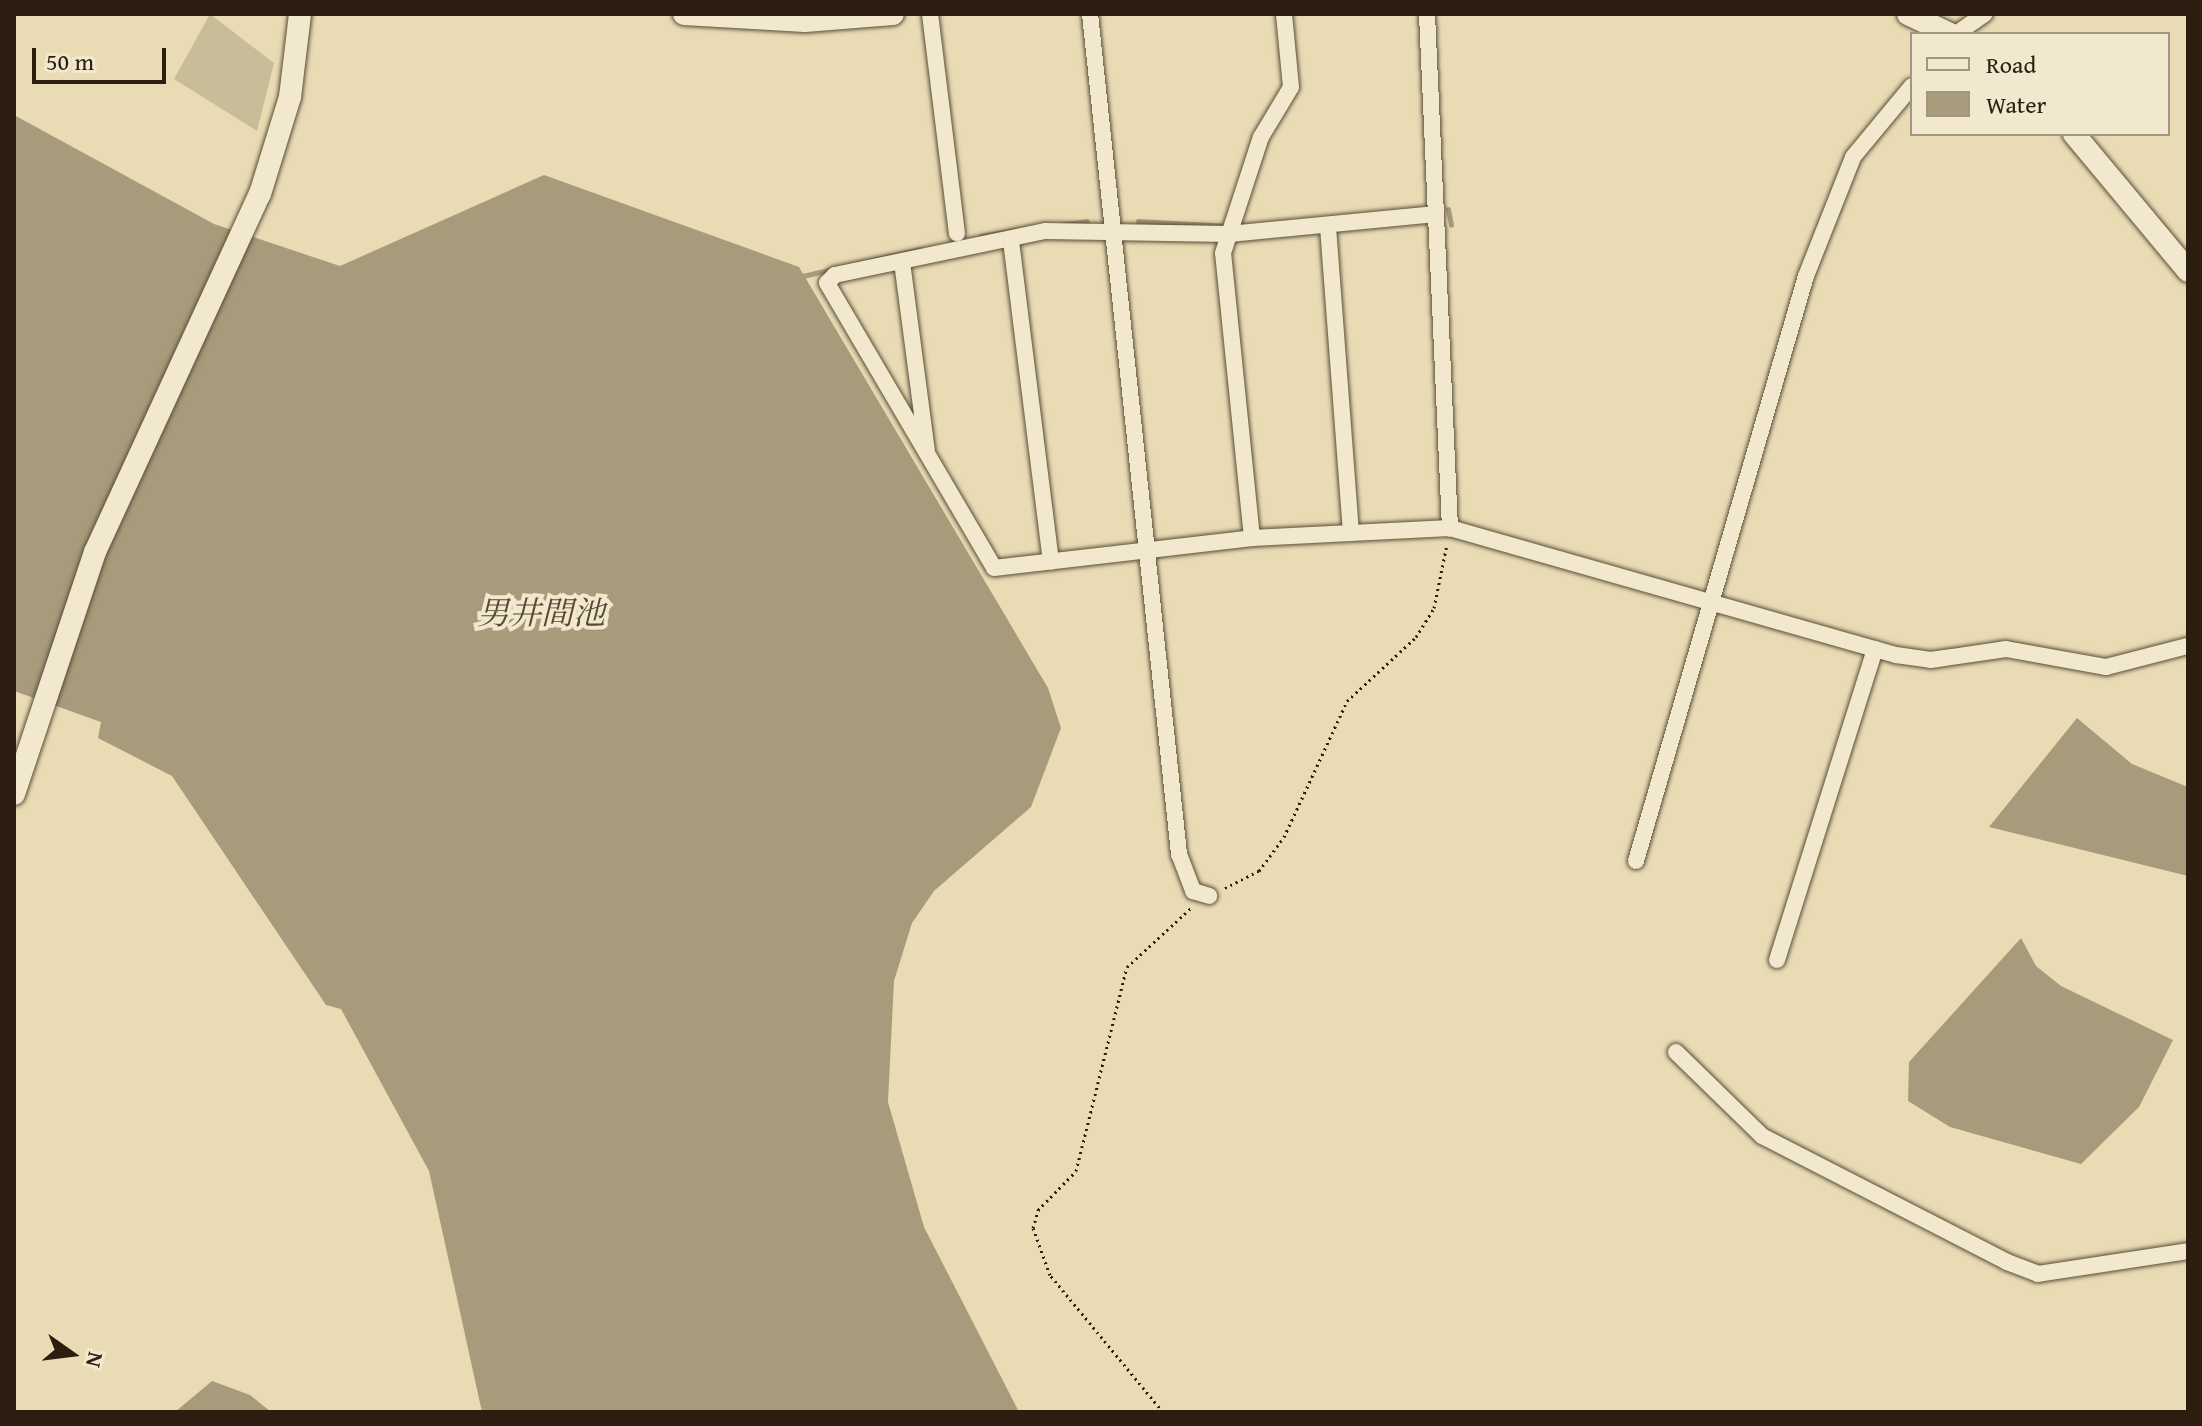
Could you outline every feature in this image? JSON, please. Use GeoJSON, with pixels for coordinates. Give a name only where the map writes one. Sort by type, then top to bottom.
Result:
{"type":"FeatureCollection","features":[{"type":"Feature","properties":{"kind":"street"},"geometry":{"type":"LineString","coordinates":[[14,794],[34,718],[95,552],[260,194],[290,97],[300,14]]}},
{"type":"Feature","properties":{"kind":"street"},"geometry":{"type":"LineString","coordinates":[[684,14],[805,21],[893,14]]}},
{"type":"Feature","properties":{"kind":"street"},"geometry":{"type":"LineString","coordinates":[[930,14],[957,233]]}},
{"type":"Feature","properties":{"kind":"street"},"geometry":{"type":"LineString","coordinates":[[1090,14],[1108,230],[1179,854],[1193,891],[1209,896]]}},
{"type":"Feature","properties":{"kind":"street"},"geometry":{"type":"LineString","coordinates":[[1252,538],[1224,267],[1229,234],[1261,137],[1291,87],[1284,14]]}},
{"type":"Feature","properties":{"kind":"street"},"geometry":{"type":"LineString","coordinates":[[1427,14],[1450,528]]}},
{"type":"Feature","properties":{"kind":"street"},"geometry":{"type":"LineString","coordinates":[[1908,14],[1946,32]]}},
{"type":"Feature","properties":{"kind":"street"},"geometry":{"type":"LineString","coordinates":[[1959,32],[1985,14]]}},
{"type":"Feature","properties":{"kind":"street"},"geometry":{"type":"LineString","coordinates":[[1636,861],[1711,600],[1839,186],[1853,157],[1910,88]]}},
{"type":"Feature","properties":{"kind":"street"},"geometry":{"type":"LineString","coordinates":[[2076,136],[2188,271]]}},
{"type":"Feature","properties":{"kind":"street"},"geometry":{"type":"LineString","coordinates":[[1436,214],[1328,227],[1229,234],[1045,231],[1011,241],[902,262],[827,283],[994,568],[1144,555],[1252,538],[1450,528],[1875,649],[1931,660],[2006,649],[2106,667],[2188,646]]}},
{"type":"Feature","properties":{"kind":"street"},"geometry":{"type":"LineString","coordinates":[[1328,227],[1351,531]]}},
{"type":"Feature","properties":{"kind":"street"},"geometry":{"type":"LineString","coordinates":[[1011,241],[1051,562]]}},
{"type":"Feature","properties":{"kind":"street"},"geometry":{"type":"LineString","coordinates":[[902,262],[928,460]]}},
{"type":"Feature","properties":{"kind":"street"},"geometry":{"type":"LineString","coordinates":[[1777,960],[1875,649]]}},
{"type":"Feature","properties":{"kind":"street"},"geometry":{"type":"LineString","coordinates":[[1676,1052],[1762,1136],[2007,1262],[2038,1274],[2188,1251]]}},
{"type":"Feature","properties":{"kind":"path"},"geometry":{"type":"LineString","coordinates":[[1163,1412],[1050,1275],[1033,1228],[1038,1210],[1076,1171],[1127,967],[1162,928],[1209,896],[1259,871],[1284,837],[1347,701],[1416,637],[1434,608],[1450,528]]}},
{"type":"Feature","properties":{"kind":"shaded area"},"geometry":{"type":"Polygon","coordinates":[[[210,14],[274,63],[257,131],[174,79],[210,14]]]}},
{"type":"Feature","properties":{"kind":"water","name":"男井間池"},"geometry":{"type":"Polygon","coordinates":[[[14,115],[214,224],[340,266],[544,175],[799,267],[1048,688],[1061,728],[1031,807],[934,891],[912,923],[894,981],[888,1102],[924,1227],[1019,1412],[482,1412],[429,1171],[341,1009],[326,1005],[172,776],[98,738],[101,722],[14,691],[14,115]]]}},
{"type":"Feature","properties":{"kind":"water"},"geometry":{"type":"Polygon","coordinates":[[[2077,718],[2132,764],[2188,787],[2188,876],[1989,827],[2077,718]]]}},
{"type":"Feature","properties":{"kind":"water"},"geometry":{"type":"Polygon","coordinates":[[[2021,938],[2036,966],[2061,986],[2173,1040],[2139,1107],[2081,1164],[1950,1127],[1908,1101],[1909,1062],[2021,938]]]}},
{"type":"Feature","properties":{"kind":"water"},"geometry":{"type":"Polygon","coordinates":[[[212,1381],[250,1395],[271,1412],[175,1412],[212,1381]]]}},
{"type":"Feature","properties":{"kind":"waterway"},"geometry":{"type":"LineString","coordinates":[[1448,209],[1451,225]]}},
{"type":"Feature","properties":{"kind":"waterway"},"geometry":{"type":"LineString","coordinates":[[1064,224],[1087,221]]}},
{"type":"Feature","properties":{"kind":"waterway"},"geometry":{"type":"LineString","coordinates":[[1138,221],[1227,226]]}},
{"type":"Feature","properties":{"kind":"waterway"},"geometry":{"type":"LineString","coordinates":[[981,236],[1014,230]]}},
{"type":"Feature","properties":{"kind":"waterway"},"geometry":{"type":"LineString","coordinates":[[798,277],[920,249]]}}]}
